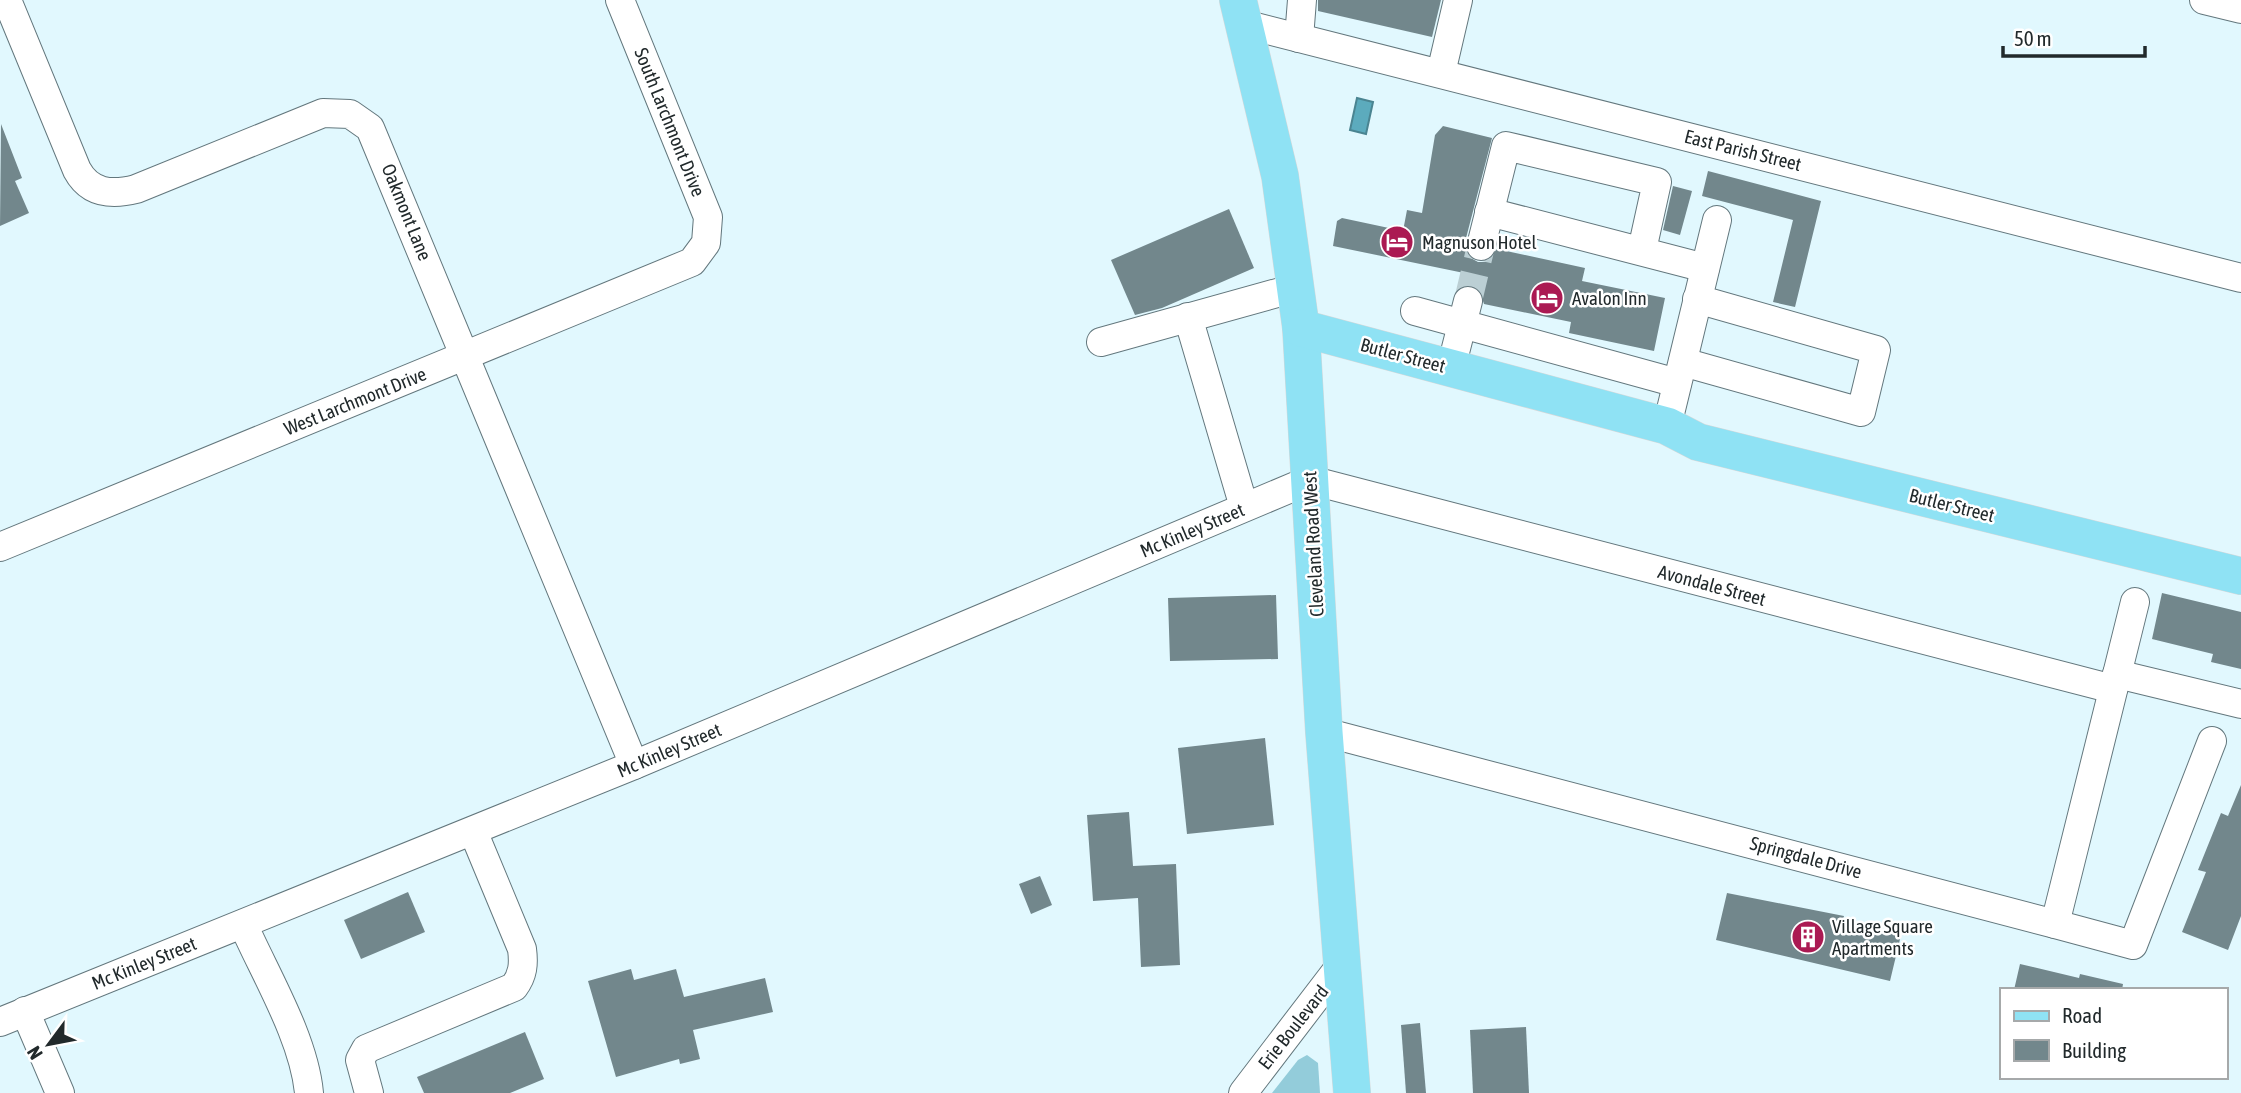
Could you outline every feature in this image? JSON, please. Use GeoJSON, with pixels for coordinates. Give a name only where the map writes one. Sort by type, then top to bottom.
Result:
{"type":"FeatureCollection","features":[{"type":"Feature","properties":{"kind":"main road","name":"Cleveland Road West"},"geometry":{"type":"LineString","coordinates":[[1241,12],[1280,176],[1301,328],[1324,732],[1344,961],[1352,1093]]}},
{"type":"Feature","properties":{"kind":"main road","name":"Butler Street"},"geometry":{"type":"LineString","coordinates":[[1301,328],[1667,426],[1698,442],[2241,576]]}},
{"type":"Feature","properties":{"kind":"main road","name":"Butler Street"},"geometry":{"type":"LineString","coordinates":[[1667,426],[1702,423],[2241,554]]}},
{"type":"Feature","properties":{"kind":"street","name":"Oakmont Lane"},"geometry":{"type":"LineString","coordinates":[[7,0],[77,170],[84,180],[102,192],[118,194],[136,190],[323,113],[344,112],[360,120],[379,145],[634,765]]}},
{"type":"Feature","properties":{"kind":"street"},"geometry":{"type":"LineString","coordinates":[[1299,38],[1302,0]]}},
{"type":"Feature","properties":{"kind":"street"},"geometry":{"type":"LineString","coordinates":[[1441,73],[1458,0]]}},
{"type":"Feature","properties":{"kind":"street"},"geometry":{"type":"LineString","coordinates":[[2204,0],[2241,9]]}},
{"type":"Feature","properties":{"kind":"street","name":"South Larchmont Drive"},"geometry":{"type":"LineString","coordinates":[[625,2],[706,212],[709,231],[705,247]]}},
{"type":"Feature","properties":{"kind":"street","name":"East Parish Street"},"geometry":{"type":"LineString","coordinates":[[1241,12],[1299,38],[2241,278]]}},
{"type":"Feature","properties":{"kind":"street"},"geometry":{"type":"LineString","coordinates":[[1481,246],[1506,146],[1657,182],[1642,250]]}},
{"type":"Feature","properties":{"kind":"street"},"geometry":{"type":"LineString","coordinates":[[1489,212],[1705,268]]}},
{"type":"Feature","properties":{"kind":"street"},"geometry":{"type":"LineString","coordinates":[[1667,426],[1717,220]]}},
{"type":"Feature","properties":{"kind":"street","name":"West Larchmont Drive"},"geometry":{"type":"LineString","coordinates":[[0,547],[683,268],[705,247]]}},
{"type":"Feature","properties":{"kind":"street"},"geometry":{"type":"LineString","coordinates":[[1101,342],[1295,288]]}},
{"type":"Feature","properties":{"kind":"street"},"geometry":{"type":"LineString","coordinates":[[1415,311],[1465,312],[1680,372],[1861,412],[1876,350],[1697,299]]}},
{"type":"Feature","properties":{"kind":"street"},"geometry":{"type":"LineString","coordinates":[[1451,368],[1465,312]]}},
{"type":"Feature","properties":{"kind":"street"},"geometry":{"type":"LineString","coordinates":[[1188,317],[1244,508]]}},
{"type":"Feature","properties":{"kind":"street","name":"Mc Kinley Street"},"geometry":{"type":"LineString","coordinates":[[60,1093],[13,1017],[634,765],[1310,480]]}},
{"type":"Feature","properties":{"kind":"street","name":"Avondale Street"},"geometry":{"type":"LineString","coordinates":[[1310,480],[2115,682],[2241,704]]}},
{"type":"Feature","properties":{"kind":"street"},"geometry":{"type":"LineString","coordinates":[[2054,923],[2136,602]]}},
{"type":"Feature","properties":{"kind":"street","name":"Springdale Drive"},"geometry":{"type":"LineString","coordinates":[[1324,732],[2133,945],[2212,741]]}},
{"type":"Feature","properties":{"kind":"street"},"geometry":{"type":"LineString","coordinates":[[369,1093],[360,1060],[366,1049],[514,987],[520,979],[524,964],[522,948],[472,831]]}},
{"type":"Feature","properties":{"kind":"street"},"geometry":{"type":"LineString","coordinates":[[243,924],[291,1029],[308,1079],[309,1093]]}},
{"type":"Feature","properties":{"kind":"street","name":"Erie Boulevard"},"geometry":{"type":"LineString","coordinates":[[1243,1093],[1344,961]]}},
{"type":"Feature","properties":{"kind":"shaded area"},"geometry":{"type":"Polygon","coordinates":[[[1357,98],[1373,102],[1366,134],[1350,130],[1357,98]]]}},
{"type":"Feature","properties":{"kind":"shaded area"},"geometry":{"type":"Polygon","coordinates":[[[1307,1055],[1318,1063],[1320,1093],[1272,1093],[1298,1060],[1307,1055]]]}},
{"type":"Feature","properties":{"kind":"building"},"geometry":{"type":"Polygon","coordinates":[[[1318,0],[1441,0],[1432,37],[1318,11],[1318,0]]]}},
{"type":"Feature","properties":{"kind":"building"},"geometry":{"type":"Polygon","coordinates":[[[1,124],[22,178],[15,181],[29,213],[0,226],[1,124]]]}},
{"type":"Feature","properties":{"kind":"building","name":"Magnuson Hotel"},"geometry":{"type":"Polygon","coordinates":[[[1443,126],[1492,138],[1465,242],[1469,257],[1478,262],[1486,262],[1497,249],[1585,268],[1582,281],[1665,298],[1654,351],[1569,333],[1571,322],[1484,304],[1479,289],[1471,285],[1461,286],[1464,273],[1333,246],[1337,221],[1342,218],[1403,231],[1407,210],[1422,213],[1435,135],[1443,126]]]}},
{"type":"Feature","properties":{"kind":"building"},"geometry":{"type":"Polygon","coordinates":[[[1708,171],[1821,201],[1795,307],[1773,302],[1793,220],[1702,196],[1708,171]]]}},
{"type":"Feature","properties":{"kind":"building"},"geometry":{"type":"Polygon","coordinates":[[[1673,186],[1692,191],[1680,235],[1663,230],[1673,186]]]}},
{"type":"Feature","properties":{"kind":"building"},"geometry":{"type":"Polygon","coordinates":[[[1229,209],[1254,268],[1162,308],[1135,315],[1111,260],[1229,209]]]}},
{"type":"Feature","properties":{"kind":"building"},"geometry":{"type":"Polygon","coordinates":[[[2162,593],[2241,612],[2241,669],[2211,662],[2213,654],[2152,639],[2162,593]]]}},
{"type":"Feature","properties":{"kind":"building"},"geometry":{"type":"Polygon","coordinates":[[[1276,595],[1278,659],[1170,661],[1168,598],[1276,595]]]}},
{"type":"Feature","properties":{"kind":"building"},"geometry":{"type":"Polygon","coordinates":[[[1265,738],[1274,825],[1187,834],[1178,748],[1265,738]]]}},
{"type":"Feature","properties":{"kind":"building"},"geometry":{"type":"Polygon","coordinates":[[[2241,785],[2241,916],[2228,950],[2182,932],[2206,872],[2198,870],[2221,813],[2228,816],[2241,785]]]}},
{"type":"Feature","properties":{"kind":"building"},"geometry":{"type":"Polygon","coordinates":[[[1129,812],[1133,866],[1176,864],[1180,965],[1141,967],[1138,898],[1093,901],[1087,815],[1129,812]]]}},
{"type":"Feature","properties":{"kind":"building"},"geometry":{"type":"Polygon","coordinates":[[[1040,876],[1052,905],[1031,914],[1019,884],[1040,876]]]}},
{"type":"Feature","properties":{"kind":"building"},"geometry":{"type":"Polygon","coordinates":[[[408,892],[425,932],[361,959],[344,920],[408,892]]]}},
{"type":"Feature","properties":{"kind":"building","name":"Village Square Apartments"},"geometry":{"type":"Polygon","coordinates":[[[1727,893],[1844,916],[1843,921],[1901,935],[1890,981],[1716,940],[1727,893]]]}},
{"type":"Feature","properties":{"kind":"building"},"geometry":{"type":"Polygon","coordinates":[[[2020,964],[2079,978],[2080,974],[2123,984],[2122,988],[2014,988],[2020,964]]]}},
{"type":"Feature","properties":{"kind":"building"},"geometry":{"type":"Polygon","coordinates":[[[631,969],[634,980],[676,969],[684,997],[765,978],[773,1012],[693,1030],[700,1059],[680,1064],[679,1059],[616,1077],[588,981],[631,969]]]}},
{"type":"Feature","properties":{"kind":"building"},"geometry":{"type":"Polygon","coordinates":[[[1420,1023],[1426,1093],[1406,1093],[1401,1025],[1420,1023]]]}},
{"type":"Feature","properties":{"kind":"building"},"geometry":{"type":"Polygon","coordinates":[[[1526,1027],[1529,1093],[1473,1093],[1470,1030],[1526,1027]]]}},
{"type":"Feature","properties":{"kind":"building"},"geometry":{"type":"Polygon","coordinates":[[[525,1032],[544,1079],[510,1093],[424,1093],[417,1077],[525,1032]]]}},
{"type":"Feature","properties":{"kind":"tunnel"},"geometry":{"type":"LineString","coordinates":[[1468,301],[1481,246]]}},
{"type":"Feature","properties":{"kind":"place","name":"Magnuson Hotel"},"geometry":{"type":"Point","coordinates":[1397,242]}},
{"type":"Feature","properties":{"kind":"place","name":"Avalon Inn"},"geometry":{"type":"Point","coordinates":[1547,298]}},
{"type":"Feature","properties":{"kind":"place","name":"Village Square Apartments"},"geometry":{"type":"Point","coordinates":[1808,937]}}]}
